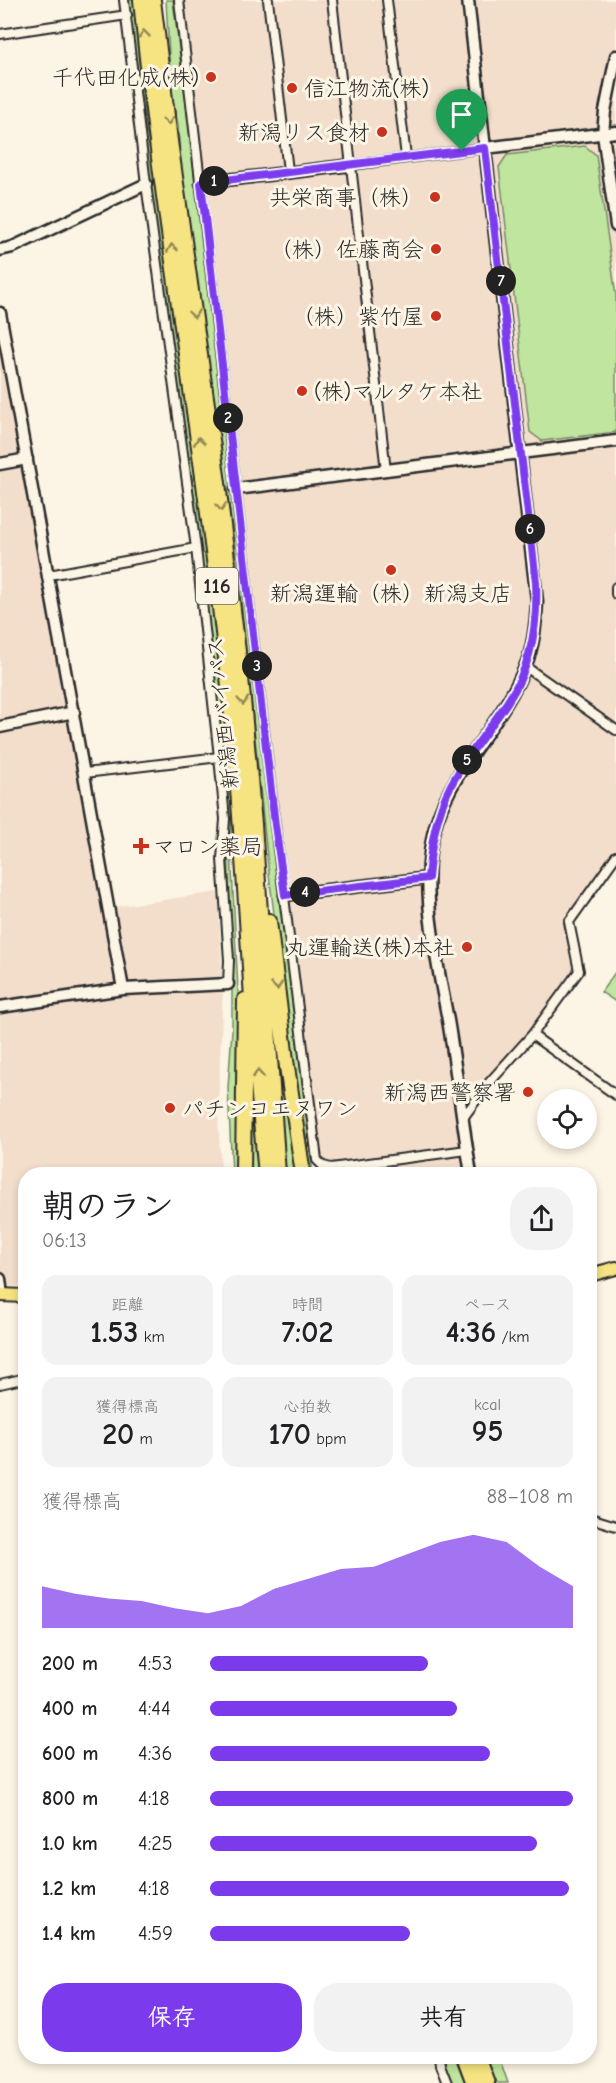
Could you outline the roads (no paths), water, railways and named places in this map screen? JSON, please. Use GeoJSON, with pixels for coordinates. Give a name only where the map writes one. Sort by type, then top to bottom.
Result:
{"type":"FeatureCollection","features":[{"type":"Feature","properties":{"kind":"highway","name":"新潟西バイパス"},"geometry":{"type":"LineString","coordinates":[[141,0],[158,142],[206,485],[229,688],[248,826],[277,1167]]}},
{"type":"Feature","properties":{"kind":"highway","name":"新潟西バイパス"},"geometry":{"type":"LineString","coordinates":[[155,0],[157,39],[218,483],[241,676],[266,1167]]}},
{"type":"Feature","properties":{"kind":"highway"},"geometry":{"type":"LineString","coordinates":[[243,1167],[248,826]]}},
{"type":"Feature","properties":{"kind":"highway"},"geometry":{"type":"LineString","coordinates":[[248,826],[302,1167]]}},
{"type":"Feature","properties":{"kind":"highway"},"geometry":{"type":"LineString","coordinates":[[467,2064],[474,2083]]}},
{"type":"Feature","properties":{"kind":"highway"},"geometry":{"type":"LineString","coordinates":[[480,2064],[487,2083]]}},
{"type":"Feature","properties":{"kind":"main road"},"geometry":{"type":"LineString","coordinates":[[597,1273],[616,1268]]}},
{"type":"Feature","properties":{"kind":"main road"},"geometry":{"type":"LineString","coordinates":[[1,1295],[18,1296]]}},
{"type":"Feature","properties":{"kind":"street"},"geometry":{"type":"LineString","coordinates":[[0,1007],[123,989],[228,984],[229,960],[222,859],[225,819],[219,757],[196,548],[146,184],[124,0]]}},
{"type":"Feature","properties":{"kind":"street"},"geometry":{"type":"LineString","coordinates":[[179,0],[316,1154],[319,1163],[325,1167]]}},
{"type":"Feature","properties":{"kind":"street"},"geometry":{"type":"LineString","coordinates":[[268,0],[288,171]]}},
{"type":"Feature","properties":{"kind":"street"},"geometry":{"type":"LineString","coordinates":[[332,0],[386,471]]}},
{"type":"Feature","properties":{"kind":"street"},"geometry":{"type":"LineString","coordinates":[[387,0],[406,157]]}},
{"type":"Feature","properties":{"kind":"street"},"geometry":{"type":"LineString","coordinates":[[468,0],[537,601],[534,636],[526,667],[510,699],[451,786],[432,837],[428,878],[434,935],[470,1167]]}},
{"type":"Feature","properties":{"kind":"street"},"geometry":{"type":"LineString","coordinates":[[0,34],[127,15]]}},
{"type":"Feature","properties":{"kind":"street"},"geometry":{"type":"LineString","coordinates":[[616,56],[605,111],[603,134],[616,226]]}},
{"type":"Feature","properties":{"kind":"street"},"geometry":{"type":"LineString","coordinates":[[201,183],[616,132]]}},
{"type":"Feature","properties":{"kind":"street"},"geometry":{"type":"LineString","coordinates":[[0,250],[13,247],[146,184]]}},
{"type":"Feature","properties":{"kind":"street"},"geometry":{"type":"LineString","coordinates":[[0,313],[2,336],[49,575],[123,989]]}},
{"type":"Feature","properties":{"kind":"street"},"geometry":{"type":"LineString","coordinates":[[236,489],[616,441]]}},
{"type":"Feature","properties":{"kind":"street"},"geometry":{"type":"LineString","coordinates":[[0,464],[27,459]]}},
{"type":"Feature","properties":{"kind":"street"},"geometry":{"type":"LineString","coordinates":[[49,575],[196,548]]}},
{"type":"Feature","properties":{"kind":"street"},"geometry":{"type":"LineString","coordinates":[[616,587],[616,594]]}},
{"type":"Feature","properties":{"kind":"street"},"geometry":{"type":"LineString","coordinates":[[526,667],[616,730]]}},
{"type":"Feature","properties":{"kind":"street"},"geometry":{"type":"LineString","coordinates":[[0,727],[74,712]]}},
{"type":"Feature","properties":{"kind":"street"},"geometry":{"type":"LineString","coordinates":[[85,773],[219,757]]}},
{"type":"Feature","properties":{"kind":"street"},"geometry":{"type":"LineString","coordinates":[[463,1118],[488,1084],[532,1035],[579,971],[569,922],[616,856]]}},
{"type":"Feature","properties":{"kind":"street"},"geometry":{"type":"LineString","coordinates":[[285,895],[428,878]]}},
{"type":"Feature","properties":{"kind":"street"},"geometry":{"type":"LineString","coordinates":[[532,1035],[616,1095]]}},
{"type":"Feature","properties":{"kind":"street"},"geometry":{"type":"LineString","coordinates":[[339,1167],[467,1150]]}},
{"type":"Feature","properties":{"kind":"street"},"geometry":{"type":"LineString","coordinates":[[0,1279],[1,1295]]}},
{"type":"Feature","properties":{"kind":"street"},"geometry":{"type":"LineString","coordinates":[[0,1383],[18,1380]]}},
{"type":"Feature","properties":{"kind":"street"},"geometry":{"type":"LineString","coordinates":[[597,1520],[616,1526]]}},
{"type":"Feature","properties":{"kind":"street"},"geometry":{"type":"LineString","coordinates":[[441,2064],[447,2083]]}},
{"type":"Feature","properties":{"kind":"place","name":"千代田化成(株)"},"geometry":{"type":"Point","coordinates":[211,77]}},
{"type":"Feature","properties":{"kind":"place","name":"信江物流(株)"},"geometry":{"type":"Point","coordinates":[292,88]}},
{"type":"Feature","properties":{"kind":"place","name":"新潟リス食材"},"geometry":{"type":"Point","coordinates":[382,132]}},
{"type":"Feature","properties":{"kind":"place","name":"共栄商事（株）"},"geometry":{"type":"Point","coordinates":[435,197]}},
{"type":"Feature","properties":{"kind":"place","name":"（株）佐藤商会"},"geometry":{"type":"Point","coordinates":[436,249]}},
{"type":"Feature","properties":{"kind":"place","name":"（株）紫竹屋"},"geometry":{"type":"Point","coordinates":[436,316]}},
{"type":"Feature","properties":{"kind":"place","name":"(株)マルタケ本社"},"geometry":{"type":"Point","coordinates":[302,391]}},
{"type":"Feature","properties":{"kind":"place","name":"新潟運輸（株）新潟支店"},"geometry":{"type":"Point","coordinates":[391,570]}},
{"type":"Feature","properties":{"kind":"place","name":"マロン薬局"},"geometry":{"type":"Point","coordinates":[141,846]}},
{"type":"Feature","properties":{"kind":"place","name":"丸運輸送(株)本社"},"geometry":{"type":"Point","coordinates":[467,947]}},
{"type":"Feature","properties":{"kind":"place","name":"新潟西警察署"},"geometry":{"type":"Point","coordinates":[528,1092]}},
{"type":"Feature","properties":{"kind":"place","name":"パチンコエヌワン"},"geometry":{"type":"Point","coordinates":[170,1108]}}]}
